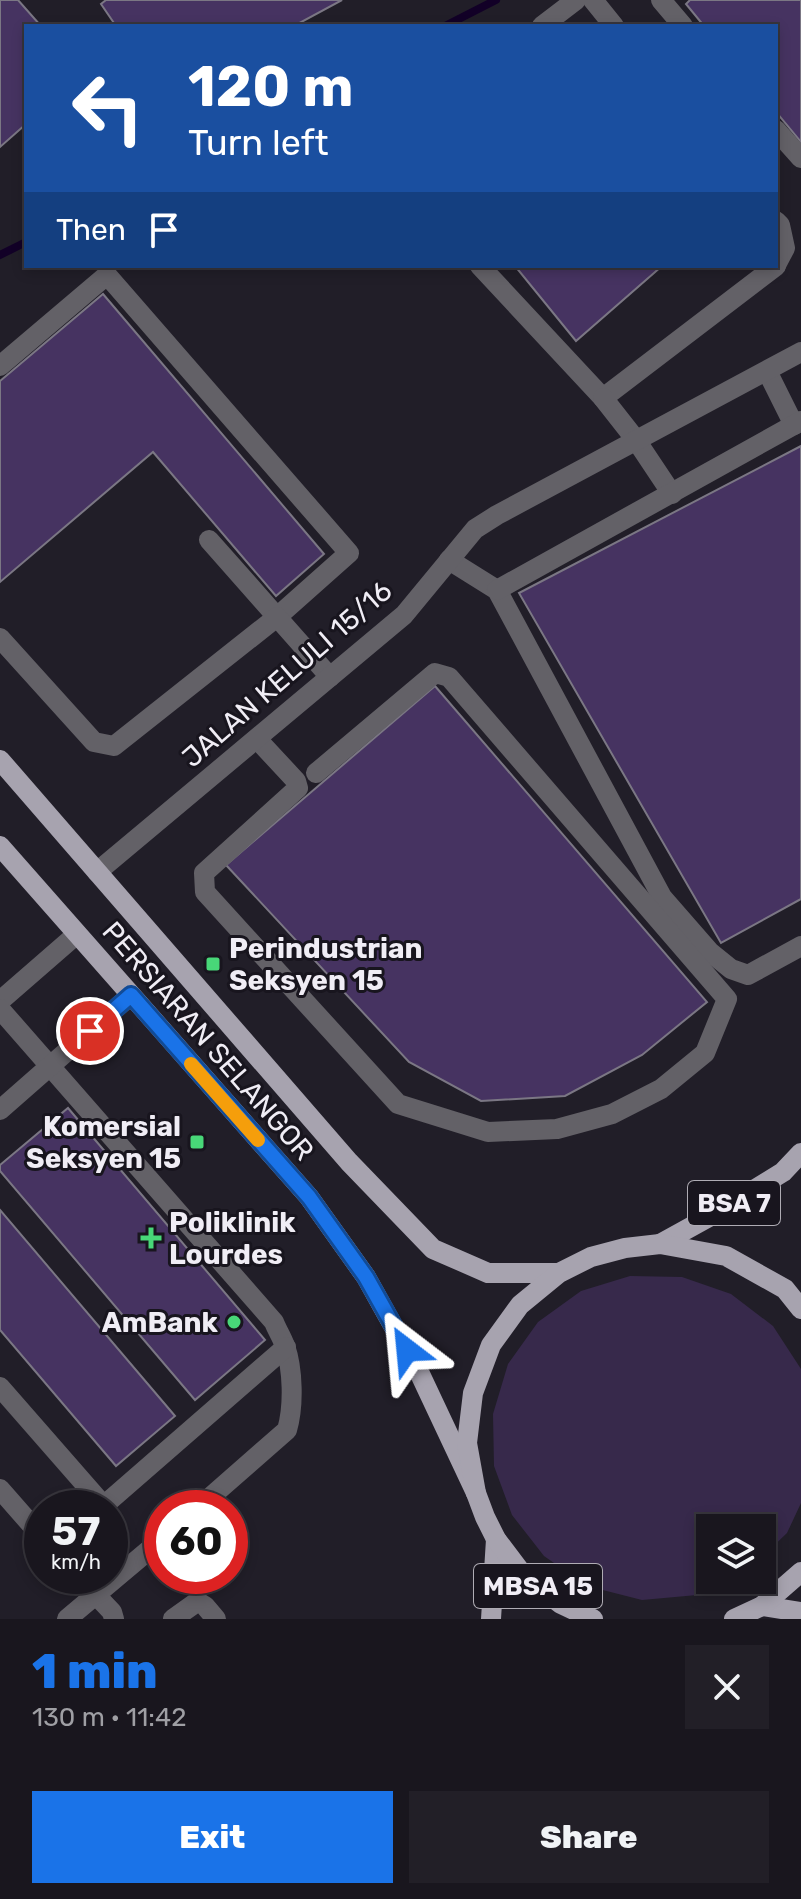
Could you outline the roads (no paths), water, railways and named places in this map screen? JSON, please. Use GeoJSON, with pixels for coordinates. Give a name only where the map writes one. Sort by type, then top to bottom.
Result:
{"type":"FeatureCollection","features":[{"type":"Feature","properties":{"kind":"main road","name":"PERSIARAN SELANGOR"},"geometry":{"type":"LineString","coordinates":[[0,760],[349,1162],[433,1249],[488,1273],[559,1273]]}},
{"type":"Feature","properties":{"kind":"main road","name":"PERSIARAN SELANGOR"},"geometry":{"type":"LineString","coordinates":[[0,846],[309,1197],[366,1277],[420,1374],[476,1493]]}},
{"type":"Feature","properties":{"kind":"main road","name":"BSA 7"},"geometry":{"type":"LineString","coordinates":[[660,1244],[783,1172],[801,1153]]}},
{"type":"Feature","properties":{"kind":"main road","name":"MBSA 15"},"geometry":{"type":"LineString","coordinates":[[593,1619],[561,1604],[524,1576],[496,1539],[476,1493],[467,1443],[473,1393],[491,1345],[520,1305],[559,1273],[591,1257],[625,1248],[660,1244],[726,1256],[785,1289],[801,1309]]}},
{"type":"Feature","properties":{"kind":"main road"},"geometry":{"type":"LineString","coordinates":[[491,1619],[496,1539]]}},
{"type":"Feature","properties":{"kind":"main road"},"geometry":{"type":"LineString","coordinates":[[734,1619],[762,1606],[801,1572]]}},
{"type":"Feature","properties":{"kind":"main road"},"geometry":{"type":"LineString","coordinates":[[762,1606],[801,1612]]}},
{"type":"Feature","properties":{"kind":"street"},"geometry":{"type":"LineString","coordinates":[[545,24],[576,0]]}},
{"type":"Feature","properties":{"kind":"street"},"geometry":{"type":"LineString","coordinates":[[593,0],[612,24]]}},
{"type":"Feature","properties":{"kind":"street"},"geometry":{"type":"LineString","coordinates":[[661,0],[681,24]]}},
{"type":"Feature","properties":{"kind":"street"},"geometry":{"type":"LineString","coordinates":[[778,132],[801,158]]}},
{"type":"Feature","properties":{"kind":"street"},"geometry":{"type":"LineString","coordinates":[[778,223],[785,248],[778,262]]}},
{"type":"Feature","properties":{"kind":"street"},"geometry":{"type":"LineString","coordinates":[[482,268],[603,398],[672,494]]}},
{"type":"Feature","properties":{"kind":"street"},"geometry":{"type":"LineString","coordinates":[[603,398],[773,268]]}},
{"type":"Feature","properties":{"kind":"street"},"geometry":{"type":"LineString","coordinates":[[0,366],[107,275],[349,553],[277,617],[114,746],[94,742],[0,638]]}},
{"type":"Feature","properties":{"kind":"street","name":"JALAN KELULI 15/16"},"geometry":{"type":"LineString","coordinates":[[97,872],[404,615],[475,529],[801,352]]}},
{"type":"Feature","properties":{"kind":"street"},"geometry":{"type":"LineString","coordinates":[[497,590],[798,423],[767,371]]}},
{"type":"Feature","properties":{"kind":"street"},"geometry":{"type":"LineString","coordinates":[[209,540],[330,677]]}},
{"type":"Feature","properties":{"kind":"street"},"geometry":{"type":"LineString","coordinates":[[449,560],[497,590],[662,897],[710,952],[731,969],[748,975],[801,946]]}},
{"type":"Feature","properties":{"kind":"street"},"geometry":{"type":"LineString","coordinates":[[257,739],[296,781],[298,788],[204,873],[205,892],[398,1104],[488,1132],[557,1129],[612,1114],[661,1089],[705,1053],[727,999],[449,677],[435,673],[316,773]]}},
{"type":"Feature","properties":{"kind":"street"},"geometry":{"type":"LineString","coordinates":[[0,1001],[77,934]]}},
{"type":"Feature","properties":{"kind":"street"},"geometry":{"type":"LineString","coordinates":[[0,1110],[131,995]]}},
{"type":"Feature","properties":{"kind":"street"},"geometry":{"type":"LineString","coordinates":[[0,1009],[274,1322],[286,1347],[292,1386],[292,1413],[287,1430],[219,1490]]}},
{"type":"Feature","properties":{"kind":"street"},"geometry":{"type":"LineString","coordinates":[[122,1490],[286,1347]]}},
{"type":"Feature","properties":{"kind":"street"},"geometry":{"type":"LineString","coordinates":[[0,1387],[88,1490]]}},
{"type":"Feature","properties":{"kind":"street"},"geometry":{"type":"LineString","coordinates":[[0,1489],[24,1516]]}},
{"type":"Feature","properties":{"kind":"street"},"geometry":{"type":"LineString","coordinates":[[67,1619],[144,1554]]}},
{"type":"Feature","properties":{"kind":"street"},"geometry":{"type":"LineString","coordinates":[[96,1595],[112,1612],[114,1619]]}},
{"type":"Feature","properties":{"kind":"street"},"geometry":{"type":"LineString","coordinates":[[173,1619],[200,1603],[216,1619]]}},
{"type":"Feature","properties":{"kind":"waterway"},"geometry":{"type":"LineString","coordinates":[[449,24],[496,0]]}},
{"type":"Feature","properties":{"kind":"waterway"},"geometry":{"type":"LineString","coordinates":[[0,255],[24,243]]}},
{"type":"Feature","properties":{"kind":"place","name":"Perindustrian Seksyen 15"},"geometry":{"type":"Point","coordinates":[213,964]}},
{"type":"Feature","properties":{"kind":"place","name":"Komersial Seksyen 15"},"geometry":{"type":"Point","coordinates":[197,1142]}},
{"type":"Feature","properties":{"kind":"place","name":"Poliklinik Lourdes"},"geometry":{"type":"Point","coordinates":[151,1238]}},
{"type":"Feature","properties":{"kind":"place","name":"AmBank"},"geometry":{"type":"Point","coordinates":[234,1322]}}]}
